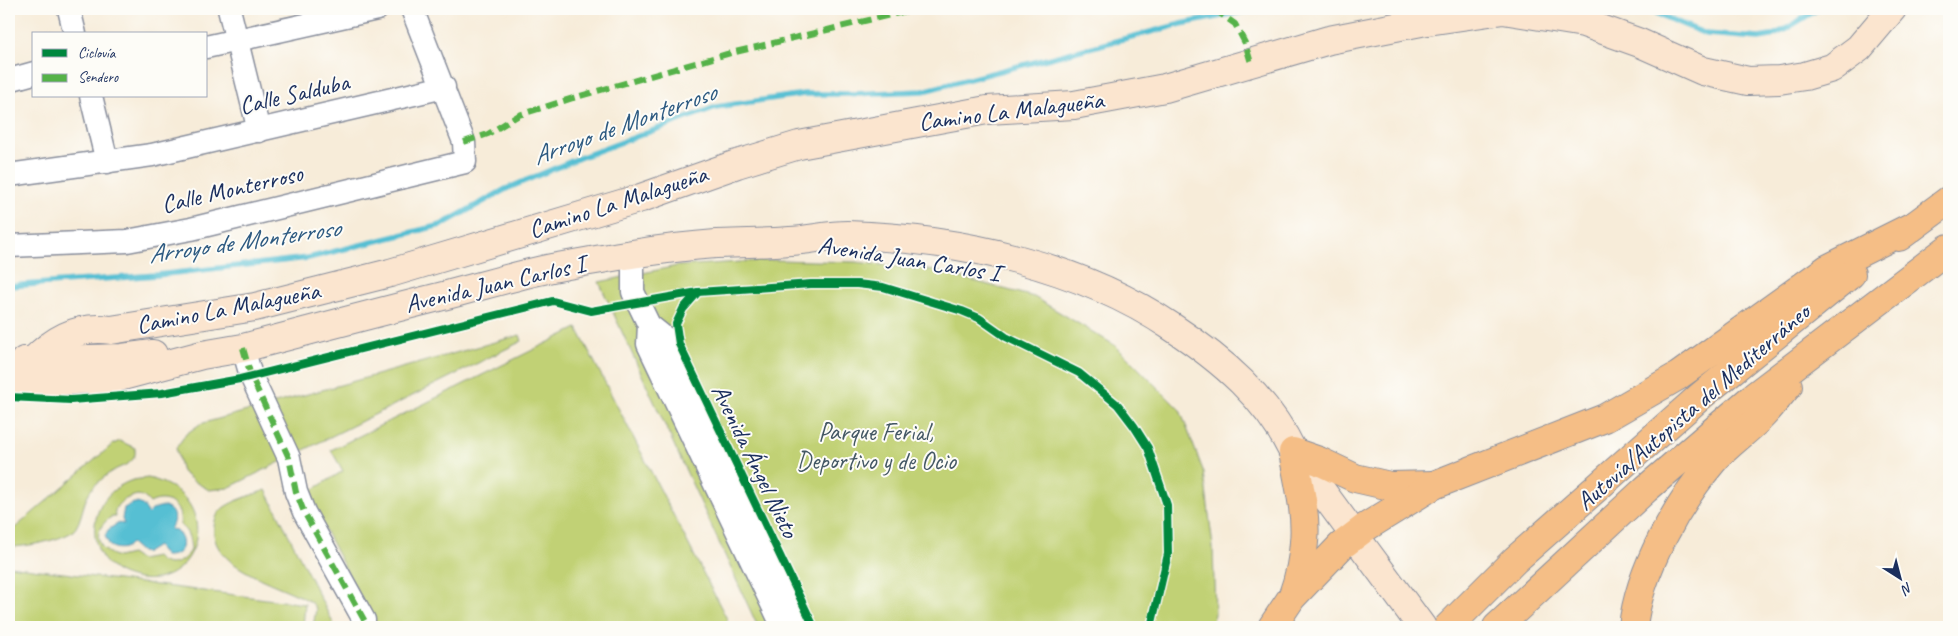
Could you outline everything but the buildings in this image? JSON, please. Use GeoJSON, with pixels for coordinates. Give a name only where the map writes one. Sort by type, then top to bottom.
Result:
{"type":"FeatureCollection","features":[{"type":"Feature","properties":{"kind":"highway","name":"Autovía/Autopista del Mediterráneo"},"geometry":{"type":"LineString","coordinates":[[1448,627],[1515,560],[1703,394],[1840,282],[1949,200]]}},
{"type":"Feature","properties":{"kind":"highway"},"geometry":{"type":"LineString","coordinates":[[1272,627],[1292,597],[1341,546],[1355,535],[1434,485],[1605,418],[1678,376],[1827,270],[1913,226]]}},
{"type":"Feature","properties":{"kind":"highway","name":"Autovía/Autopista del Mediterráneo"},"geometry":{"type":"LineString","coordinates":[[1497,627],[1646,489],[1752,398],[1949,248]]}},
{"type":"Feature","properties":{"kind":"highway"},"geometry":{"type":"LineString","coordinates":[[1633,627],[1635,610],[1647,571],[1686,498],[1714,460],[1762,416],[1830,338]]}},
{"type":"Feature","properties":{"kind":"highway"},"geometry":{"type":"LineString","coordinates":[[1292,597],[1299,576],[1305,540],[1301,494],[1293,452],[1319,461],[1355,478],[1390,486],[1434,485]]}},
{"type":"Feature","properties":{"kind":"street"},"geometry":{"type":"LineString","coordinates":[[69,9],[75,32]]}},
{"type":"Feature","properties":{"kind":"street"},"geometry":{"type":"LineString","coordinates":[[229,9],[259,131]]}},
{"type":"Feature","properties":{"kind":"street"},"geometry":{"type":"LineString","coordinates":[[208,47],[377,9]]}},
{"type":"Feature","properties":{"kind":"street"},"geometry":{"type":"LineString","coordinates":[[412,9],[444,87]]}},
{"type":"Feature","properties":{"kind":"street","name":"Camino La Malagueña"},"geometry":{"type":"LineString","coordinates":[[17,364],[69,335],[96,328],[111,330],[255,307],[390,273],[641,198],[737,164],[799,145],[987,110],[1074,105],[1165,88],[1329,40],[1421,22],[1503,10],[1584,23],[1640,43],[1703,71],[1748,81],[1779,80],[1805,76],[1832,68],[1859,48],[1892,9]]}},
{"type":"Feature","properties":{"kind":"street"},"geometry":{"type":"LineString","coordinates":[[9,80],[32,74]]}},
{"type":"Feature","properties":{"kind":"street","name":"Calle Salduba"},"geometry":{"type":"LineString","coordinates":[[9,175],[152,155],[444,87]]}},
{"type":"Feature","properties":{"kind":"street","name":"Calle Monterroso"},"geometry":{"type":"LineString","coordinates":[[9,246],[127,241],[191,229],[465,162],[464,142],[444,87]]}},
{"type":"Feature","properties":{"kind":"street"},"geometry":{"type":"LineString","coordinates":[[91,98],[107,162]]}},
{"type":"Feature","properties":{"kind":"street","name":"Avenida Juan Carlos I"},"geometry":{"type":"LineString","coordinates":[[9,379],[52,381],[115,378],[202,355],[243,348],[548,269],[633,255],[714,245],[792,241],[838,249],[929,256],[1027,278],[1080,296],[1139,323],[1190,356],[1236,393],[1277,440],[1293,452],[1422,627]]}},
{"type":"Feature","properties":{"kind":"street","name":"Avenida Ángel Nieto"},"geometry":{"type":"LineString","coordinates":[[633,255],[634,292],[649,325],[664,337],[805,627]]}},
{"type":"Feature","properties":{"kind":"street","name":"Avenida Ángel Nieto"},"geometry":{"type":"LineString","coordinates":[[649,325],[648,344],[783,627]]}},
{"type":"Feature","properties":{"kind":"street"},"geometry":{"type":"LineString","coordinates":[[17,364],[77,370],[86,365],[89,352],[94,344],[111,330]]}},
{"type":"Feature","properties":{"kind":"street"},"geometry":{"type":"LineString","coordinates":[[243,348],[251,376],[289,458],[296,492],[304,512],[364,620]]}},
{"type":"Feature","properties":{"kind":"street","name":"Avenida Juan Carlos I"},"geometry":{"type":"LineString","coordinates":[[88,359],[163,353],[202,355]]}},
{"type":"Feature","properties":{"kind":"green space","name":"Parque Ferial, Deportivo y de Ocio"},"geometry":{"type":"Polygon","coordinates":[[[773,260],[856,262],[936,271],[1034,297],[1116,346],[1180,410],[1204,473],[1213,547],[1215,614],[1211,627],[758,627],[599,282],[677,266],[773,260]]]}},
{"type":"Feature","properties":{"kind":"green space"},"geometry":{"type":"Polygon","coordinates":[[[577,328],[728,621],[716,627],[376,627],[306,494],[343,471],[331,450],[577,328]]]}},
{"type":"Feature","properties":{"kind":"green space"},"geometry":{"type":"Polygon","coordinates":[[[520,335],[522,341],[228,488],[209,490],[182,472],[176,448],[186,434],[200,424],[520,335]]]}},
{"type":"Feature","properties":{"kind":"green space"},"geometry":{"type":"Polygon","coordinates":[[[120,441],[135,448],[134,458],[129,463],[106,475],[90,490],[79,522],[72,532],[41,543],[9,547],[9,533],[113,444],[120,441]]]}},
{"type":"Feature","properties":{"kind":"green space"},"geometry":{"type":"Polygon","coordinates":[[[148,478],[174,489],[190,505],[196,524],[195,543],[187,561],[172,573],[152,579],[128,576],[114,569],[106,563],[100,554],[95,538],[96,518],[99,509],[111,492],[132,480],[148,478]],[[134,496],[125,499],[118,505],[115,517],[111,517],[101,528],[99,540],[101,545],[105,550],[118,557],[131,554],[140,560],[156,557],[170,564],[180,561],[191,550],[188,536],[180,525],[179,512],[168,501],[162,500],[150,503],[144,497],[134,496]]]}},
{"type":"Feature","properties":{"kind":"green space"},"geometry":{"type":"Polygon","coordinates":[[[266,490],[335,627],[313,627],[316,609],[312,603],[236,565],[224,555],[216,543],[214,523],[221,510],[235,501],[266,490]]]}},
{"type":"Feature","properties":{"kind":"green space"},"geometry":{"type":"Polygon","coordinates":[[[9,566],[305,604],[303,627],[9,627],[9,566]]]}},
{"type":"Feature","properties":{"kind":"water"},"geometry":{"type":"Polygon","coordinates":[[[134,503],[143,506],[148,514],[153,509],[159,507],[164,507],[172,512],[174,517],[170,529],[176,530],[180,535],[183,544],[180,552],[171,556],[165,556],[157,546],[146,553],[141,552],[131,543],[121,549],[110,546],[105,536],[108,530],[118,523],[124,524],[122,519],[124,508],[134,503]]]}},
{"type":"Feature","properties":{"kind":"waterway","name":"Arroyo de Monterroso"},"geometry":{"type":"LineString","coordinates":[[9,286],[157,275],[308,258],[441,225],[506,189],[579,158],[716,107],[804,94],[923,91],[1181,24],[1257,9]]}},
{"type":"Feature","properties":{"kind":"waterway","name":"Arroyo de Monterroso"},"geometry":{"type":"LineString","coordinates":[[1639,9],[1653,12],[1706,34],[1759,38],[1771,36],[1786,29],[1818,9]]}},
{"type":"Feature","properties":{"kind":"marked path"},"geometry":{"type":"LineString","coordinates":[[464,142],[488,134],[519,115],[573,98],[727,54],[915,9]]}},
{"type":"Feature","properties":{"kind":"marked path"},"geometry":{"type":"LineString","coordinates":[[1214,9],[1235,24],[1245,43],[1251,63]]}},
{"type":"Feature","properties":{"kind":"marked path"},"geometry":{"type":"LineString","coordinates":[[243,348],[251,376],[289,458],[296,492],[304,512],[368,627]]}},
{"type":"Feature","properties":{"kind":"cycle path"},"geometry":{"type":"LineString","coordinates":[[814,627],[679,344],[676,324],[683,309],[698,292],[811,284],[857,284],[883,287],[979,318],[1006,337],[1079,373],[1118,405],[1134,426],[1148,448],[1167,505],[1168,554],[1151,627]]}},
{"type":"Feature","properties":{"kind":"cycle path"},"geometry":{"type":"LineString","coordinates":[[9,397],[71,400],[162,393],[240,379],[553,301],[591,311],[698,292]]}}]}
